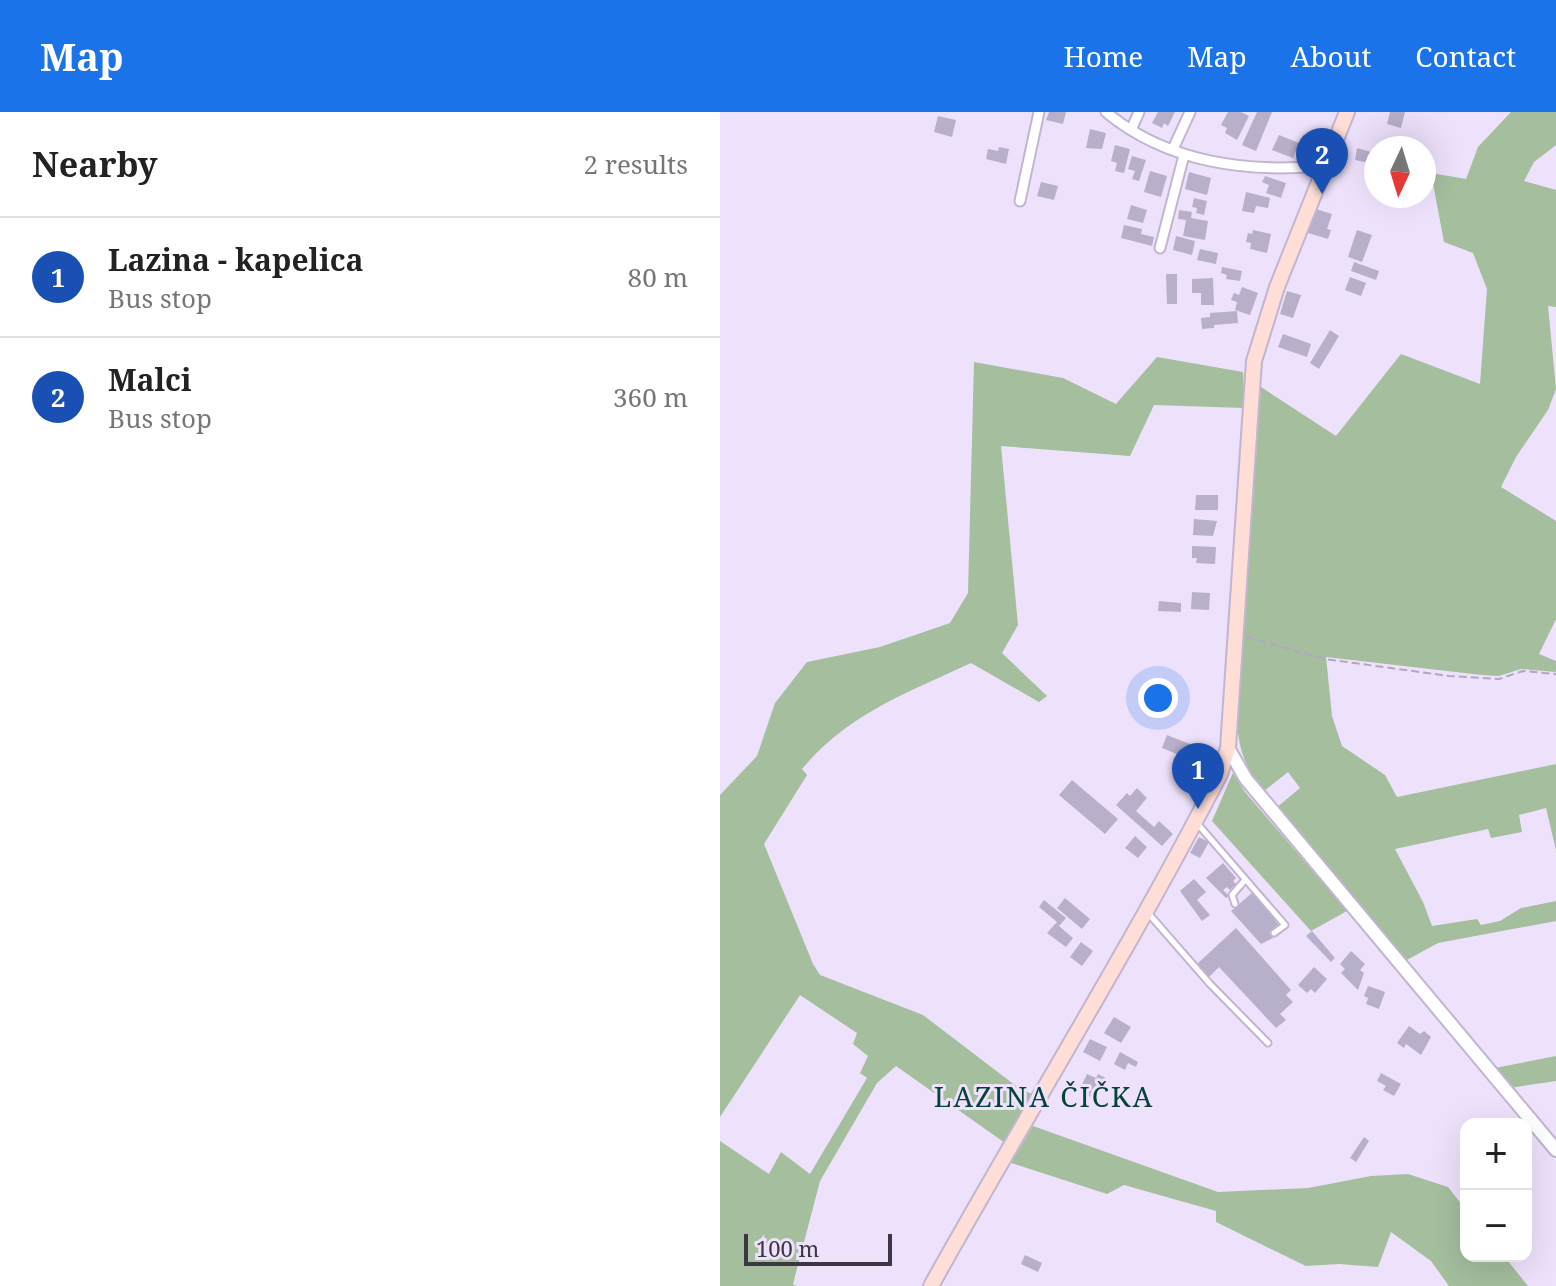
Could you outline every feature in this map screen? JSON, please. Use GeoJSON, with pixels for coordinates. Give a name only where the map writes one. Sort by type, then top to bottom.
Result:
{"type":"FeatureCollection","features":[{"type":"Feature","properties":{"kind":"main road"},"geometry":{"type":"LineString","coordinates":[[931,1286],[1146,911],[1220,774],[1228,748],[1254,361],[1266,316],[1347,112]]}},
{"type":"Feature","properties":{"kind":"street"},"geometry":{"type":"LineString","coordinates":[[1020,201],[1039,112]]}},
{"type":"Feature","properties":{"kind":"street"},"geometry":{"type":"LineString","coordinates":[[1106,112],[1131,130],[1184,155],[1273,169],[1327,165]]}},
{"type":"Feature","properties":{"kind":"street"},"geometry":{"type":"LineString","coordinates":[[1131,130],[1139,112]]}},
{"type":"Feature","properties":{"kind":"street"},"geometry":{"type":"LineString","coordinates":[[1173,149],[1190,112]]}},
{"type":"Feature","properties":{"kind":"street"},"geometry":{"type":"LineString","coordinates":[[1160,248],[1184,155]]}},
{"type":"Feature","properties":{"kind":"street"},"geometry":{"type":"LineString","coordinates":[[1228,748],[1246,779],[1556,1150]]}},
{"type":"Feature","properties":{"kind":"lane"},"geometry":{"type":"LineString","coordinates":[[1196,821],[1285,925],[1274,933]]}},
{"type":"Feature","properties":{"kind":"lane"},"geometry":{"type":"LineString","coordinates":[[1235,904],[1232,895],[1245,880]]}},
{"type":"Feature","properties":{"kind":"lane"},"geometry":{"type":"LineString","coordinates":[[1146,911],[1210,984],[1268,1043]]}},
{"type":"Feature","properties":{"kind":"path"},"geometry":{"type":"LineString","coordinates":[[1237,637],[1250,637],[1272,646],[1325,659],[1449,676],[1499,679],[1523,671],[1556,674]]}},
{"type":"Feature","properties":{"kind":"green space"},"geometry":{"type":"Polygon","coordinates":[[[1511,112],[1556,112],[1556,145],[1534,162],[1524,181],[1556,190],[1556,307],[1548,306],[1556,389],[1548,410],[1516,457],[1501,487],[1556,521],[1556,619],[1539,654],[1556,661],[1556,672],[1521,669],[1499,676],[1482,675],[1326,657],[1332,716],[1342,746],[1385,775],[1397,797],[1556,764],[1556,850],[1546,808],[1519,815],[1522,832],[1491,838],[1488,829],[1395,849],[1432,926],[1477,919],[1481,925],[1500,921],[1521,908],[1556,901],[1556,921],[1438,943],[1405,961],[1276,808],[1300,788],[1288,772],[1264,791],[1247,766],[1241,748],[1237,719],[1261,387],[1336,436],[1401,354],[1480,384],[1487,289],[1473,253],[1444,242],[1436,200],[1436,174],[1466,179],[1478,147],[1511,112]]]}},
{"type":"Feature","properties":{"kind":"green space"},"geometry":{"type":"Polygon","coordinates":[[[1157,357],[1243,372],[1245,408],[1154,405],[1130,456],[1001,446],[1018,625],[1002,653],[1047,696],[1039,702],[971,663],[880,706],[839,733],[802,769],[807,775],[764,844],[820,975],[923,1015],[1020,1089],[1032,1094],[1005,1143],[896,1066],[877,1083],[820,1181],[793,1284],[796,1286],[720,1286],[720,1141],[769,1174],[781,1152],[810,1174],[867,1078],[860,1073],[868,1056],[853,1044],[857,1033],[800,995],[720,1117],[720,795],[757,756],[775,703],[807,662],[880,647],[950,623],[968,593],[974,362],[1063,378],[1116,404],[1157,357]]]}},
{"type":"Feature","properties":{"kind":"green space"},"geometry":{"type":"Polygon","coordinates":[[[1233,773],[1245,792],[1347,911],[1311,931],[1212,821],[1233,773]]]}},
{"type":"Feature","properties":{"kind":"green space"},"geometry":{"type":"Polygon","coordinates":[[[1556,1056],[1556,1081],[1510,1088],[1495,1068],[1556,1056]]]}},
{"type":"Feature","properties":{"kind":"green space"},"geometry":{"type":"Polygon","coordinates":[[[1033,1126],[1218,1192],[1308,1188],[1371,1176],[1408,1174],[1448,1187],[1460,1202],[1460,1262],[1509,1262],[1528,1286],[1449,1286],[1431,1261],[1391,1232],[1378,1267],[1339,1264],[1306,1266],[1216,1222],[1216,1211],[1124,1185],[1107,1194],[1011,1163],[1033,1126]]]}},
{"type":"Feature","properties":{"kind":"building"},"geometry":{"type":"Polygon","coordinates":[[[1049,112],[1066,112],[1063,124],[1046,120],[1049,112]]]}},
{"type":"Feature","properties":{"kind":"building"},"geometry":{"type":"Polygon","coordinates":[[[1158,112],[1175,112],[1168,126],[1164,123],[1162,128],[1152,123],[1158,112]]]}},
{"type":"Feature","properties":{"kind":"building"},"geometry":{"type":"Polygon","coordinates":[[[1228,112],[1241,112],[1249,116],[1237,140],[1225,133],[1227,128],[1221,125],[1228,112]]]}},
{"type":"Feature","properties":{"kind":"building"},"geometry":{"type":"Polygon","coordinates":[[[1257,112],[1272,112],[1256,151],[1242,145],[1257,112]]]}},
{"type":"Feature","properties":{"kind":"building"},"geometry":{"type":"Polygon","coordinates":[[[1390,112],[1405,112],[1401,128],[1387,124],[1390,112]]]}},
{"type":"Feature","properties":{"kind":"building"},"geometry":{"type":"Polygon","coordinates":[[[938,116],[956,120],[952,137],[934,132],[938,116]]]}},
{"type":"Feature","properties":{"kind":"building"},"geometry":{"type":"Polygon","coordinates":[[[1090,129],[1106,133],[1102,149],[1086,148],[1090,129]]]}},
{"type":"Feature","properties":{"kind":"building"},"geometry":{"type":"Polygon","coordinates":[[[1279,135],[1299,143],[1293,158],[1272,150],[1279,135]]]}},
{"type":"Feature","properties":{"kind":"building"},"geometry":{"type":"Polygon","coordinates":[[[1115,145],[1130,149],[1124,173],[1115,171],[1117,163],[1111,161],[1115,145]]]}},
{"type":"Feature","properties":{"kind":"building"},"geometry":{"type":"Polygon","coordinates":[[[999,147],[1009,149],[1006,164],[986,159],[988,149],[998,151],[999,147]]]}},
{"type":"Feature","properties":{"kind":"building"},"geometry":{"type":"Polygon","coordinates":[[[1357,148],[1364,150],[1364,162],[1355,160],[1357,148]]]}},
{"type":"Feature","properties":{"kind":"building"},"geometry":{"type":"Polygon","coordinates":[[[1132,156],[1146,160],[1139,181],[1132,179],[1135,171],[1128,169],[1132,156]]]}},
{"type":"Feature","properties":{"kind":"building"},"geometry":{"type":"Polygon","coordinates":[[[1150,171],[1167,176],[1161,197],[1144,192],[1150,171]]]}},
{"type":"Feature","properties":{"kind":"building"},"geometry":{"type":"Polygon","coordinates":[[[1189,172],[1211,178],[1207,195],[1185,189],[1189,172]]]}},
{"type":"Feature","properties":{"kind":"building"},"geometry":{"type":"Polygon","coordinates":[[[1265,176],[1286,183],[1281,198],[1266,193],[1269,185],[1262,182],[1265,176]]]}},
{"type":"Feature","properties":{"kind":"building"},"geometry":{"type":"Polygon","coordinates":[[[1041,182],[1058,186],[1054,200],[1037,196],[1041,182]]]}},
{"type":"Feature","properties":{"kind":"building"},"geometry":{"type":"Polygon","coordinates":[[[1246,192],[1270,198],[1268,208],[1256,206],[1254,213],[1242,211],[1246,192]]]}},
{"type":"Feature","properties":{"kind":"building"},"geometry":{"type":"Polygon","coordinates":[[[1194,198],[1207,201],[1204,215],[1196,213],[1197,208],[1192,207],[1194,198]]]}},
{"type":"Feature","properties":{"kind":"building"},"geometry":{"type":"Polygon","coordinates":[[[1131,205],[1147,210],[1143,223],[1127,219],[1131,205]]]}},
{"type":"Feature","properties":{"kind":"building"},"geometry":{"type":"Polygon","coordinates":[[[1316,209],[1332,214],[1327,229],[1331,230],[1328,239],[1308,233],[1316,209]]]}},
{"type":"Feature","properties":{"kind":"building"},"geometry":{"type":"Polygon","coordinates":[[[1179,210],[1192,212],[1191,218],[1208,221],[1205,240],[1183,236],[1186,220],[1178,219],[1179,210]]]}},
{"type":"Feature","properties":{"kind":"building"},"geometry":{"type":"Polygon","coordinates":[[[1124,225],[1142,229],[1141,234],[1154,237],[1152,246],[1121,238],[1124,225]]]}},
{"type":"Feature","properties":{"kind":"building"},"geometry":{"type":"Polygon","coordinates":[[[1253,230],[1271,234],[1267,253],[1250,249],[1251,243],[1246,242],[1248,233],[1252,234],[1253,230]]]}},
{"type":"Feature","properties":{"kind":"building"},"geometry":{"type":"Polygon","coordinates":[[[1357,230],[1372,235],[1362,262],[1348,257],[1357,230]]]}},
{"type":"Feature","properties":{"kind":"building"},"geometry":{"type":"Polygon","coordinates":[[[1176,236],[1195,241],[1192,255],[1173,250],[1176,236]]]}},
{"type":"Feature","properties":{"kind":"building"},"geometry":{"type":"Polygon","coordinates":[[[1200,249],[1218,253],[1216,264],[1197,260],[1200,249]]]}},
{"type":"Feature","properties":{"kind":"building"},"geometry":{"type":"Polygon","coordinates":[[[1354,262],[1379,271],[1376,280],[1351,271],[1354,262]]]}},
{"type":"Feature","properties":{"kind":"building"},"geometry":{"type":"Polygon","coordinates":[[[1222,267],[1242,271],[1240,281],[1226,279],[1227,275],[1221,273],[1222,267]]]}},
{"type":"Feature","properties":{"kind":"building"},"geometry":{"type":"Polygon","coordinates":[[[1166,274],[1177,274],[1177,304],[1167,304],[1166,274]]]}},
{"type":"Feature","properties":{"kind":"building"},"geometry":{"type":"Polygon","coordinates":[[[1350,277],[1366,283],[1361,296],[1345,290],[1350,277]]]}},
{"type":"Feature","properties":{"kind":"building"},"geometry":{"type":"Polygon","coordinates":[[[1213,278],[1214,305],[1201,305],[1201,293],[1192,293],[1192,279],[1213,278]]]}},
{"type":"Feature","properties":{"kind":"building"},"geometry":{"type":"Polygon","coordinates":[[[1242,287],[1258,293],[1250,315],[1235,310],[1237,302],[1231,300],[1234,293],[1239,295],[1242,287]]]}},
{"type":"Feature","properties":{"kind":"building"},"geometry":{"type":"Polygon","coordinates":[[[1287,291],[1301,295],[1293,318],[1280,314],[1287,291]]]}},
{"type":"Feature","properties":{"kind":"building"},"geometry":{"type":"Polygon","coordinates":[[[1237,311],[1238,323],[1202,329],[1201,318],[1210,317],[1210,313],[1237,311]]]}},
{"type":"Feature","properties":{"kind":"building"},"geometry":{"type":"Polygon","coordinates":[[[1330,330],[1339,336],[1319,369],[1310,363],[1330,330]]]}},
{"type":"Feature","properties":{"kind":"building"},"geometry":{"type":"Polygon","coordinates":[[[1283,334],[1311,344],[1307,357],[1278,347],[1283,334]]]}},
{"type":"Feature","properties":{"kind":"building"},"geometry":{"type":"Polygon","coordinates":[[[1196,495],[1218,495],[1218,510],[1195,510],[1196,495]]]}},
{"type":"Feature","properties":{"kind":"building"},"geometry":{"type":"Polygon","coordinates":[[[1194,519],[1217,521],[1213,536],[1193,535],[1194,519]]]}},
{"type":"Feature","properties":{"kind":"building"},"geometry":{"type":"Polygon","coordinates":[[[1192,546],[1216,547],[1215,564],[1196,563],[1197,558],[1192,558],[1192,546]]]}},
{"type":"Feature","properties":{"kind":"building"},"geometry":{"type":"Polygon","coordinates":[[[1192,592],[1210,593],[1209,610],[1191,609],[1192,592]]]}},
{"type":"Feature","properties":{"kind":"building"},"geometry":{"type":"Polygon","coordinates":[[[1159,601],[1181,603],[1181,612],[1158,611],[1159,601]]]}},
{"type":"Feature","properties":{"kind":"building"},"geometry":{"type":"Polygon","coordinates":[[[1167,735],[1195,746],[1189,759],[1162,748],[1167,735]]]}},
{"type":"Feature","properties":{"kind":"building"},"geometry":{"type":"Polygon","coordinates":[[[1072,780],[1118,819],[1105,834],[1059,795],[1072,780]]]}},
{"type":"Feature","properties":{"kind":"building"},"geometry":{"type":"Polygon","coordinates":[[[1137,788],[1147,798],[1136,811],[1154,827],[1159,821],[1173,834],[1162,846],[1116,805],[1127,793],[1130,796],[1137,788]]]}},
{"type":"Feature","properties":{"kind":"building"},"geometry":{"type":"Polygon","coordinates":[[[1135,836],[1147,847],[1138,858],[1125,848],[1135,836]]]}},
{"type":"Feature","properties":{"kind":"building"},"geometry":{"type":"Polygon","coordinates":[[[1199,837],[1209,842],[1200,858],[1190,853],[1199,837]]]}},
{"type":"Feature","properties":{"kind":"building"},"geometry":{"type":"Polygon","coordinates":[[[1223,863],[1236,878],[1233,881],[1236,884],[1230,890],[1227,887],[1223,890],[1229,896],[1226,898],[1206,878],[1223,863]]]}},
{"type":"Feature","properties":{"kind":"building"},"geometry":{"type":"Polygon","coordinates":[[[1194,879],[1206,892],[1197,900],[1210,915],[1202,921],[1180,891],[1194,879]]]}},
{"type":"Feature","properties":{"kind":"building"},"geometry":{"type":"Polygon","coordinates":[[[1253,892],[1276,916],[1274,919],[1279,925],[1269,933],[1273,938],[1261,944],[1231,911],[1253,892]]]}},
{"type":"Feature","properties":{"kind":"building"},"geometry":{"type":"Polygon","coordinates":[[[1065,898],[1090,919],[1082,929],[1057,908],[1065,898]]]}},
{"type":"Feature","properties":{"kind":"building"},"geometry":{"type":"Polygon","coordinates":[[[1044,900],[1066,918],[1059,926],[1073,938],[1066,947],[1047,933],[1057,922],[1039,907],[1044,900]]]}},
{"type":"Feature","properties":{"kind":"building"},"geometry":{"type":"Polygon","coordinates":[[[1236,928],[1291,990],[1286,995],[1293,1002],[1280,1014],[1286,1020],[1276,1028],[1219,967],[1209,977],[1197,964],[1236,928]]]}},
{"type":"Feature","properties":{"kind":"building"},"geometry":{"type":"Polygon","coordinates":[[[1312,931],[1335,958],[1331,962],[1306,936],[1312,931]]]}},
{"type":"Feature","properties":{"kind":"building"},"geometry":{"type":"Polygon","coordinates":[[[1081,942],[1093,951],[1082,966],[1070,957],[1081,942]]]}},
{"type":"Feature","properties":{"kind":"building"},"geometry":{"type":"Polygon","coordinates":[[[1351,951],[1365,964],[1360,970],[1364,973],[1358,990],[1341,973],[1345,969],[1340,964],[1351,951]]]}},
{"type":"Feature","properties":{"kind":"building"},"geometry":{"type":"Polygon","coordinates":[[[1314,967],[1327,979],[1315,993],[1311,989],[1307,993],[1298,985],[1314,967]]]}},
{"type":"Feature","properties":{"kind":"building"},"geometry":{"type":"Polygon","coordinates":[[[1368,986],[1385,992],[1379,1009],[1366,1004],[1368,998],[1364,996],[1368,986]]]}},
{"type":"Feature","properties":{"kind":"building"},"geometry":{"type":"Polygon","coordinates":[[[1114,1017],[1131,1027],[1121,1043],[1104,1033],[1114,1017]]]}},
{"type":"Feature","properties":{"kind":"building"},"geometry":{"type":"Polygon","coordinates":[[[1409,1026],[1431,1037],[1421,1055],[1406,1044],[1404,1048],[1397,1043],[1409,1026]]]}},
{"type":"Feature","properties":{"kind":"building"},"geometry":{"type":"Polygon","coordinates":[[[1090,1039],[1107,1047],[1100,1061],[1083,1052],[1090,1039]]]}},
{"type":"Feature","properties":{"kind":"building"},"geometry":{"type":"Polygon","coordinates":[[[1120,1052],[1138,1062],[1136,1067],[1128,1063],[1125,1070],[1114,1064],[1120,1052]]]}},
{"type":"Feature","properties":{"kind":"building"},"geometry":{"type":"Polygon","coordinates":[[[1381,1073],[1401,1084],[1394,1096],[1383,1090],[1386,1086],[1377,1081],[1381,1073]]]}},
{"type":"Feature","properties":{"kind":"building"},"geometry":{"type":"Polygon","coordinates":[[[1087,1074],[1106,1078],[1094,1100],[1080,1089],[1087,1074]]]}},
{"type":"Feature","properties":{"kind":"building"},"geometry":{"type":"Polygon","coordinates":[[[1364,1137],[1369,1141],[1356,1162],[1350,1158],[1364,1137]]]}},
{"type":"Feature","properties":{"kind":"building"},"geometry":{"type":"Polygon","coordinates":[[[1025,1255],[1042,1263],[1038,1272],[1021,1264],[1025,1255]]]}},
{"type":"Feature","properties":{"kind":"place","name":"Malci"},"geometry":{"type":"Point","coordinates":[1322,194]}},
{"type":"Feature","properties":{"kind":"place","name":"Lazina - kapelica"},"geometry":{"type":"Point","coordinates":[1198,809]}},
{"type":"Feature","properties":{"kind":"district","name":"LAZINA ČIČKA"},"geometry":{"type":"Point","coordinates":[1044,1096]}}]}
